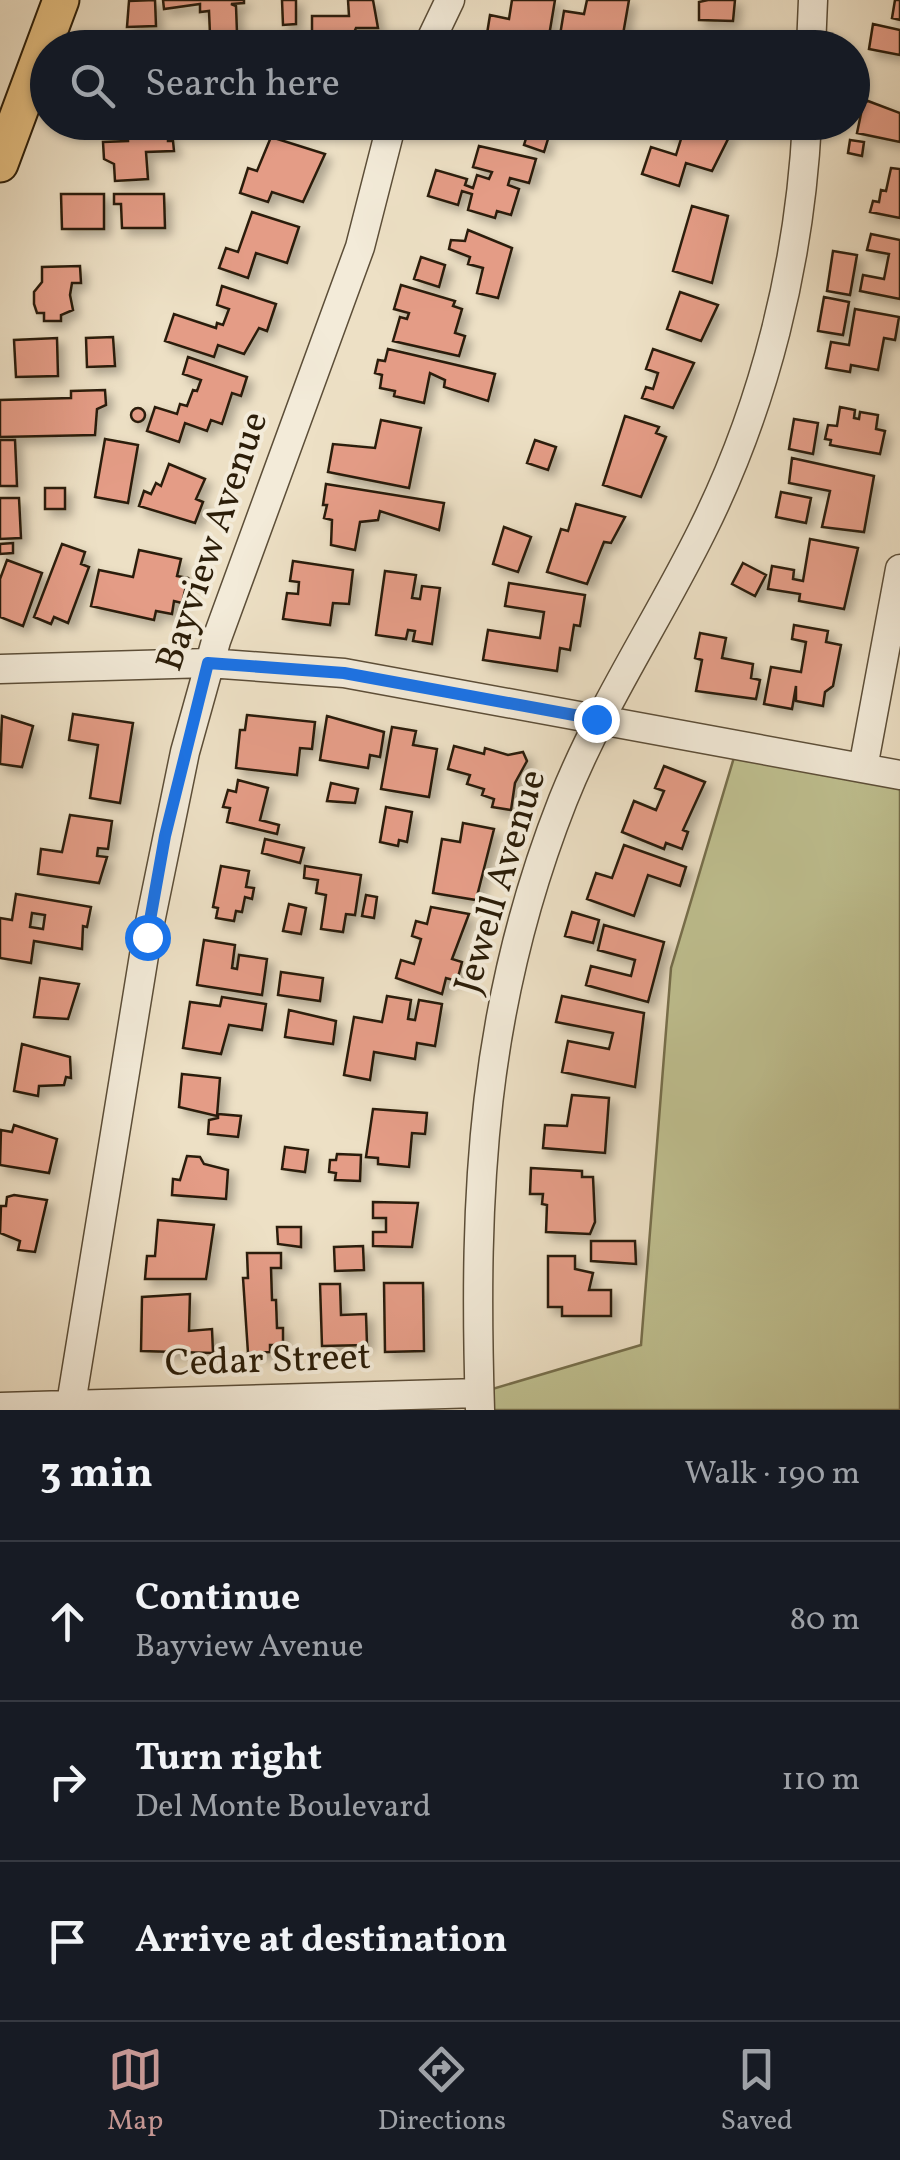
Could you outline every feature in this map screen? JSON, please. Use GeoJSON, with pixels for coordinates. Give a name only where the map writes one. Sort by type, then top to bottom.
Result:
{"type":"FeatureCollection","features":[{"type":"Feature","properties":{"kind":"main road"},"geometry":{"type":"LineString","coordinates":[[50,30],[61,0]]}},
{"type":"Feature","properties":{"kind":"main road"},"geometry":{"type":"LineString","coordinates":[[0,164],[30,83]]}},
{"type":"Feature","properties":{"kind":"street"},"geometry":{"type":"LineString","coordinates":[[436,30],[450,0]]}},
{"type":"Feature","properties":{"kind":"street"},"geometry":{"type":"LineString","coordinates":[[811,30],[812,0]]}},
{"type":"Feature","properties":{"kind":"street","name":"Bayview Avenue"},"geometry":{"type":"LineString","coordinates":[[71,1408],[165,836],[208,663],[360,248],[387,140]]}},
{"type":"Feature","properties":{"kind":"street","name":"Jewell Avenue"},"geometry":{"type":"LineString","coordinates":[[479,1401],[478,1186],[496,1036],[532,888],[596,719],[704,528],[756,398],[797,230],[805,140]]}},
{"type":"Feature","properties":{"kind":"street"},"geometry":{"type":"LineString","coordinates":[[863,768],[900,569]]}},
{"type":"Feature","properties":{"kind":"street"},"geometry":{"type":"LineString","coordinates":[[0,669],[208,663],[344,673],[900,775]]}},
{"type":"Feature","properties":{"kind":"street","name":"Cedar Street"},"geometry":{"type":"LineString","coordinates":[[0,1406],[479,1401]]}},
{"type":"Feature","properties":{"kind":"green space"},"geometry":{"type":"Polygon","coordinates":[[[738,744],[900,775],[900,1410],[480,1410],[479,1393],[641,1345],[671,968],[738,744]]]}},
{"type":"Feature","properties":{"kind":"building"},"geometry":{"type":"Polygon","coordinates":[[[155,0],[156,26],[127,27],[129,1],[155,0]]]}},
{"type":"Feature","properties":{"kind":"building"},"geometry":{"type":"Polygon","coordinates":[[[163,0],[244,0],[231,4],[236,6],[237,30],[210,30],[209,11],[200,12],[200,4],[164,9],[163,0]]]}},
{"type":"Feature","properties":{"kind":"building"},"geometry":{"type":"Polygon","coordinates":[[[282,0],[296,0],[296,24],[283,25],[282,0]]]}},
{"type":"Feature","properties":{"kind":"building"},"geometry":{"type":"Polygon","coordinates":[[[348,0],[373,0],[378,28],[312,30],[312,16],[349,16],[348,0]]]}},
{"type":"Feature","properties":{"kind":"building"},"geometry":{"type":"Polygon","coordinates":[[[512,0],[555,0],[550,30],[488,30],[490,15],[509,19],[512,0]]]}},
{"type":"Feature","properties":{"kind":"building"},"geometry":{"type":"Polygon","coordinates":[[[587,0],[629,0],[624,30],[561,30],[564,11],[584,14],[587,0]]]}},
{"type":"Feature","properties":{"kind":"building"},"geometry":{"type":"Polygon","coordinates":[[[735,0],[733,21],[699,20],[699,2],[735,0]]]}},
{"type":"Feature","properties":{"kind":"building"},"geometry":{"type":"Polygon","coordinates":[[[895,0],[900,0],[900,20],[892,18],[895,0]]]}},
{"type":"Feature","properties":{"kind":"building"},"geometry":{"type":"Polygon","coordinates":[[[873,24],[900,30],[900,55],[870,49],[873,24]]]}},
{"type":"Feature","properties":{"kind":"building"},"geometry":{"type":"Polygon","coordinates":[[[870,102],[900,113],[900,142],[870,136],[870,102]]]}},
{"type":"Feature","properties":{"kind":"building"},"geometry":{"type":"Polygon","coordinates":[[[270,140],[325,154],[303,202],[272,192],[268,202],[240,193],[248,168],[257,171],[270,140]]]}},
{"type":"Feature","properties":{"kind":"building"},"geometry":{"type":"Polygon","coordinates":[[[526,140],[548,140],[544,152],[524,145],[526,140]]]}},
{"type":"Feature","properties":{"kind":"building"},"geometry":{"type":"Polygon","coordinates":[[[681,140],[728,140],[712,171],[686,163],[679,186],[642,174],[651,147],[676,155],[681,140]]]}},
{"type":"Feature","properties":{"kind":"building"},"geometry":{"type":"Polygon","coordinates":[[[850,140],[864,142],[862,156],[848,153],[850,140]]]}},
{"type":"Feature","properties":{"kind":"building"},"geometry":{"type":"Polygon","coordinates":[[[173,141],[174,151],[146,152],[148,179],[115,181],[114,164],[104,159],[103,142],[173,141]]]}},
{"type":"Feature","properties":{"kind":"building"},"geometry":{"type":"Polygon","coordinates":[[[479,146],[536,159],[529,183],[510,178],[508,185],[519,189],[511,215],[497,211],[495,218],[468,210],[472,194],[462,191],[458,205],[428,196],[436,170],[467,179],[465,185],[473,188],[477,175],[489,179],[492,172],[473,167],[479,146]]]}},
{"type":"Feature","properties":{"kind":"building"},"geometry":{"type":"Polygon","coordinates":[[[891,168],[900,169],[900,218],[870,212],[873,201],[879,202],[881,190],[886,191],[891,168]]]}},
{"type":"Feature","properties":{"kind":"building"},"geometry":{"type":"Polygon","coordinates":[[[61,194],[104,194],[104,229],[62,229],[61,194]]]}},
{"type":"Feature","properties":{"kind":"building"},"geometry":{"type":"Polygon","coordinates":[[[114,194],[164,194],[165,228],[122,228],[121,204],[114,204],[114,194]]]}},
{"type":"Feature","properties":{"kind":"building"},"geometry":{"type":"Polygon","coordinates":[[[692,206],[728,216],[712,283],[673,271],[692,206]]]}},
{"type":"Feature","properties":{"kind":"building"},"geometry":{"type":"Polygon","coordinates":[[[252,212],[299,227],[287,263],[256,253],[248,278],[219,268],[226,248],[238,252],[252,212]]]}},
{"type":"Feature","properties":{"kind":"building"},"geometry":{"type":"Polygon","coordinates":[[[468,230],[512,248],[498,298],[477,293],[483,268],[468,264],[470,257],[449,249],[451,240],[465,241],[468,230]]]}},
{"type":"Feature","properties":{"kind":"building"},"geometry":{"type":"Polygon","coordinates":[[[871,234],[900,240],[900,299],[860,291],[863,275],[884,279],[889,254],[867,250],[871,234]]]}},
{"type":"Feature","properties":{"kind":"building"},"geometry":{"type":"Polygon","coordinates":[[[833,251],[857,255],[850,295],[827,291],[833,251]]]}},
{"type":"Feature","properties":{"kind":"building"},"geometry":{"type":"Polygon","coordinates":[[[421,257],[445,265],[439,287],[414,279],[421,257]]]}},
{"type":"Feature","properties":{"kind":"building"},"geometry":{"type":"Polygon","coordinates":[[[80,266],[81,283],[72,283],[70,295],[73,310],[61,315],[61,321],[44,321],[44,313],[37,313],[34,304],[34,292],[42,282],[42,267],[80,266]]]}},
{"type":"Feature","properties":{"kind":"building"},"geometry":{"type":"Polygon","coordinates":[[[401,285],[455,301],[453,306],[462,309],[455,333],[465,336],[459,356],[393,341],[400,317],[407,319],[409,313],[394,309],[401,285]]]}},
{"type":"Feature","properties":{"kind":"building"},"geometry":{"type":"Polygon","coordinates":[[[222,286],[276,304],[267,331],[259,328],[244,354],[218,345],[214,357],[165,341],[174,314],[216,328],[217,323],[223,325],[229,309],[217,305],[222,286]]]}},
{"type":"Feature","properties":{"kind":"building"},"geometry":{"type":"Polygon","coordinates":[[[680,292],[718,305],[701,341],[667,329],[680,292]]]}},
{"type":"Feature","properties":{"kind":"building"},"geometry":{"type":"Polygon","coordinates":[[[824,297],[849,302],[843,335],[818,331],[824,297]]]}},
{"type":"Feature","properties":{"kind":"building"},"geometry":{"type":"Polygon","coordinates":[[[855,309],[899,317],[895,340],[884,338],[878,370],[851,365],[850,372],[826,368],[831,342],[849,345],[855,309]]]}},
{"type":"Feature","properties":{"kind":"building"},"geometry":{"type":"Polygon","coordinates":[[[113,337],[115,366],[87,367],[86,338],[113,337]]]}},
{"type":"Feature","properties":{"kind":"building"},"geometry":{"type":"Polygon","coordinates":[[[57,338],[58,376],[16,377],[14,340],[57,338]]]}},
{"type":"Feature","properties":{"kind":"building"},"geometry":{"type":"Polygon","coordinates":[[[388,349],[495,374],[488,401],[444,387],[445,380],[430,373],[424,403],[394,396],[395,391],[380,388],[382,375],[375,373],[378,360],[385,361],[388,349]]]}},
{"type":"Feature","properties":{"kind":"building"},"geometry":{"type":"Polygon","coordinates":[[[653,349],[694,363],[673,408],[642,398],[646,387],[653,389],[658,373],[646,369],[653,349]]]}},
{"type":"Feature","properties":{"kind":"building"},"geometry":{"type":"Polygon","coordinates":[[[188,357],[247,377],[241,396],[232,393],[222,424],[211,420],[207,431],[185,423],[179,442],[147,431],[155,407],[177,414],[180,404],[187,406],[193,390],[197,391],[201,380],[183,374],[188,357]]]}},
{"type":"Feature","properties":{"kind":"building"},"geometry":{"type":"Polygon","coordinates":[[[105,390],[106,405],[97,409],[95,435],[0,437],[0,400],[71,398],[71,391],[105,390]]]}},
{"type":"Feature","properties":{"kind":"building"},"geometry":{"type":"Polygon","coordinates":[[[840,407],[855,410],[854,418],[859,419],[860,412],[878,415],[876,429],[885,431],[880,454],[830,445],[831,440],[825,439],[828,425],[837,426],[840,407]]]}},
{"type":"Feature","properties":{"kind":"building"},"geometry":{"type":"Polygon","coordinates":[[[138,408],[145,415],[138,422],[131,415],[138,408]]]}},
{"type":"Feature","properties":{"kind":"building"},"geometry":{"type":"Polygon","coordinates":[[[625,416],[659,427],[656,433],[666,437],[641,497],[603,485],[625,416]]]}},
{"type":"Feature","properties":{"kind":"building"},"geometry":{"type":"Polygon","coordinates":[[[794,419],[818,423],[813,454],[789,449],[794,419]]]}},
{"type":"Feature","properties":{"kind":"building"},"geometry":{"type":"Polygon","coordinates":[[[381,420],[421,428],[409,488],[328,472],[333,444],[375,448],[381,420]]]}},
{"type":"Feature","properties":{"kind":"building"},"geometry":{"type":"Polygon","coordinates":[[[105,439],[138,445],[128,503],[95,497],[105,439]]]}},
{"type":"Feature","properties":{"kind":"building"},"geometry":{"type":"Polygon","coordinates":[[[0,440],[15,440],[17,486],[0,486],[0,440]]]}},
{"type":"Feature","properties":{"kind":"building"},"geometry":{"type":"Polygon","coordinates":[[[535,440],[556,447],[548,470],[527,463],[535,440]]]}},
{"type":"Feature","properties":{"kind":"building"},"geometry":{"type":"Polygon","coordinates":[[[792,458],[874,476],[864,532],[822,527],[830,491],[789,483],[792,458]]]}},
{"type":"Feature","properties":{"kind":"building"},"geometry":{"type":"Polygon","coordinates":[[[169,464],[205,479],[196,499],[203,502],[195,523],[139,506],[144,491],[151,494],[156,483],[161,486],[169,464]]]}},
{"type":"Feature","properties":{"kind":"building"},"geometry":{"type":"Polygon","coordinates":[[[326,484],[444,503],[439,530],[380,511],[378,520],[360,522],[355,550],[331,545],[332,520],[324,518],[326,484]]]}},
{"type":"Feature","properties":{"kind":"building"},"geometry":{"type":"Polygon","coordinates":[[[45,488],[65,488],[65,509],[45,509],[45,488]]]}},
{"type":"Feature","properties":{"kind":"building"},"geometry":{"type":"Polygon","coordinates":[[[781,492],[811,498],[806,523],[776,517],[781,492]]]}},
{"type":"Feature","properties":{"kind":"building"},"geometry":{"type":"Polygon","coordinates":[[[0,498],[19,498],[21,538],[0,539],[0,498]]]}},
{"type":"Feature","properties":{"kind":"building"},"geometry":{"type":"Polygon","coordinates":[[[576,504],[625,517],[611,543],[604,542],[587,584],[547,572],[561,529],[568,531],[576,504]]]}},
{"type":"Feature","properties":{"kind":"building"},"geometry":{"type":"Polygon","coordinates":[[[504,527],[531,537],[518,572],[493,564],[504,527]]]}},
{"type":"Feature","properties":{"kind":"building"},"geometry":{"type":"Polygon","coordinates":[[[810,539],[858,548],[844,609],[799,601],[800,594],[768,589],[772,566],[794,570],[793,579],[803,581],[810,539]]]}},
{"type":"Feature","properties":{"kind":"building"},"geometry":{"type":"Polygon","coordinates":[[[13,543],[13,553],[0,554],[0,544],[13,543]]]}},
{"type":"Feature","properties":{"kind":"building"},"geometry":{"type":"Polygon","coordinates":[[[62,544],[85,552],[81,564],[89,567],[68,623],[54,617],[51,624],[34,617],[62,544]]]}},
{"type":"Feature","properties":{"kind":"building"},"geometry":{"type":"Polygon","coordinates":[[[139,550],[181,559],[177,576],[188,578],[182,603],[174,601],[172,614],[156,611],[154,620],[91,606],[99,570],[133,577],[139,550]]]}},
{"type":"Feature","properties":{"kind":"building"},"geometry":{"type":"Polygon","coordinates":[[[7,560],[42,573],[23,626],[0,617],[0,579],[7,560]]]}},
{"type":"Feature","properties":{"kind":"building"},"geometry":{"type":"Polygon","coordinates":[[[293,561],[353,570],[349,604],[333,603],[330,625],[283,619],[287,593],[298,594],[299,582],[290,581],[293,561]]]}},
{"type":"Feature","properties":{"kind":"building"},"geometry":{"type":"Polygon","coordinates":[[[743,563],[766,575],[755,596],[732,584],[743,563]]]}},
{"type":"Feature","properties":{"kind":"building"},"geometry":{"type":"Polygon","coordinates":[[[385,571],[416,575],[412,598],[420,599],[422,586],[440,588],[432,644],[413,641],[415,631],[408,630],[406,639],[376,635],[385,571]]]}},
{"type":"Feature","properties":{"kind":"building"},"geometry":{"type":"Polygon","coordinates":[[[509,583],[585,595],[580,626],[574,625],[570,650],[560,648],[557,671],[483,660],[488,630],[540,638],[544,612],[505,606],[509,583]]]}},
{"type":"Feature","properties":{"kind":"building"},"geometry":{"type":"Polygon","coordinates":[[[794,625],[828,631],[826,642],[841,645],[833,686],[825,692],[823,706],[796,701],[796,686],[792,709],[764,704],[771,667],[801,672],[806,642],[792,639],[794,625]]]}},
{"type":"Feature","properties":{"kind":"building"},"geometry":{"type":"Polygon","coordinates":[[[700,633],[726,638],[722,658],[753,664],[751,678],[760,680],[756,699],[696,691],[702,660],[695,658],[700,633]]]}},
{"type":"Feature","properties":{"kind":"building"},"geometry":{"type":"Polygon","coordinates":[[[73,714],[133,723],[120,803],[90,798],[98,745],[69,740],[73,714]]]}},
{"type":"Feature","properties":{"kind":"building"},"geometry":{"type":"Polygon","coordinates":[[[247,715],[315,722],[312,749],[300,748],[297,775],[236,768],[240,730],[245,730],[247,715]]]}},
{"type":"Feature","properties":{"kind":"building"},"geometry":{"type":"Polygon","coordinates":[[[2,716],[33,726],[22,767],[0,764],[2,716]]]}},
{"type":"Feature","properties":{"kind":"building"},"geometry":{"type":"Polygon","coordinates":[[[327,716],[384,732],[380,757],[370,755],[368,768],[320,760],[327,716]]]}},
{"type":"Feature","properties":{"kind":"building"},"geometry":{"type":"Polygon","coordinates":[[[392,727],[416,731],[413,745],[437,749],[429,797],[381,789],[392,727]]]}},
{"type":"Feature","properties":{"kind":"building"},"geometry":{"type":"Polygon","coordinates":[[[454,746],[484,754],[485,748],[508,755],[523,752],[527,761],[515,783],[511,810],[492,807],[494,799],[482,795],[484,789],[467,784],[470,775],[448,769],[454,746]]]}},
{"type":"Feature","properties":{"kind":"building"},"geometry":{"type":"Polygon","coordinates":[[[664,766],[705,782],[683,830],[688,832],[682,849],[666,843],[664,849],[622,832],[634,801],[656,810],[664,791],[655,788],[664,766]]]}},
{"type":"Feature","properties":{"kind":"building"},"geometry":{"type":"Polygon","coordinates":[[[238,780],[268,788],[260,820],[279,825],[277,834],[227,822],[230,808],[223,807],[228,790],[236,792],[238,780]]]}},
{"type":"Feature","properties":{"kind":"building"},"geometry":{"type":"Polygon","coordinates":[[[331,783],[358,789],[355,803],[327,801],[331,783]]]}},
{"type":"Feature","properties":{"kind":"building"},"geometry":{"type":"Polygon","coordinates":[[[386,807],[412,812],[407,842],[399,840],[398,846],[380,842],[386,807]]]}},
{"type":"Feature","properties":{"kind":"building"},"geometry":{"type":"Polygon","coordinates":[[[70,815],[112,821],[108,849],[98,848],[97,856],[107,857],[99,883],[38,874],[41,849],[62,852],[70,815]]]}},
{"type":"Feature","properties":{"kind":"building"},"geometry":{"type":"Polygon","coordinates":[[[463,823],[494,829],[476,900],[433,893],[442,839],[460,842],[463,823]]]}},
{"type":"Feature","properties":{"kind":"building"},"geometry":{"type":"Polygon","coordinates":[[[265,839],[304,848],[300,863],[262,853],[265,839]]]}},
{"type":"Feature","properties":{"kind":"building"},"geometry":{"type":"Polygon","coordinates":[[[624,845],[686,867],[680,886],[648,875],[634,916],[587,899],[596,873],[612,878],[624,845]]]}},
{"type":"Feature","properties":{"kind":"building"},"geometry":{"type":"Polygon","coordinates":[[[221,866],[249,871],[246,887],[254,888],[252,899],[245,897],[242,912],[236,911],[234,921],[216,918],[218,908],[213,907],[221,866]]]}},
{"type":"Feature","properties":{"kind":"building"},"geometry":{"type":"Polygon","coordinates":[[[305,866],[361,875],[355,915],[346,914],[343,932],[321,929],[326,895],[316,893],[318,880],[304,878],[305,866]]]}},
{"type":"Feature","properties":{"kind":"building"},"geometry":{"type":"Polygon","coordinates":[[[16,894],[91,907],[87,927],[83,926],[82,949],[34,941],[31,963],[0,958],[0,918],[12,920],[16,894]],[[32,913],[30,927],[43,929],[45,915],[32,913]]]}},
{"type":"Feature","properties":{"kind":"building"},"geometry":{"type":"Polygon","coordinates":[[[366,895],[377,897],[374,918],[362,916],[366,895]]]}},
{"type":"Feature","properties":{"kind":"building"},"geometry":{"type":"Polygon","coordinates":[[[289,904],[306,908],[301,934],[283,931],[289,904]]]}},
{"type":"Feature","properties":{"kind":"building"},"geometry":{"type":"Polygon","coordinates":[[[431,907],[469,914],[452,959],[462,962],[457,981],[446,978],[442,994],[396,978],[401,960],[414,964],[421,939],[412,936],[416,921],[427,924],[431,907]]]}},
{"type":"Feature","properties":{"kind":"building"},"geometry":{"type":"Polygon","coordinates":[[[572,912],[599,920],[593,943],[565,936],[572,912]]]}},
{"type":"Feature","properties":{"kind":"building"},"geometry":{"type":"Polygon","coordinates":[[[604,925],[664,942],[648,1002],[586,985],[591,966],[631,976],[635,960],[598,950],[604,925]]]}},
{"type":"Feature","properties":{"kind":"building"},"geometry":{"type":"Polygon","coordinates":[[[204,940],[235,945],[232,968],[237,969],[239,955],[267,959],[262,995],[197,985],[204,940]]]}},
{"type":"Feature","properties":{"kind":"building"},"geometry":{"type":"Polygon","coordinates":[[[281,972],[323,978],[320,1001],[278,995],[281,972]]]}},
{"type":"Feature","properties":{"kind":"building"},"geometry":{"type":"Polygon","coordinates":[[[40,978],[79,984],[68,1019],[34,1017],[40,978]]]}},
{"type":"Feature","properties":{"kind":"building"},"geometry":{"type":"Polygon","coordinates":[[[387,996],[411,1000],[408,1019],[415,1020],[419,1000],[442,1004],[435,1046],[417,1043],[415,1059],[374,1052],[370,1080],[344,1075],[354,1017],[382,1022],[387,996]]]}},
{"type":"Feature","properties":{"kind":"building"},"geometry":{"type":"Polygon","coordinates":[[[562,996],[644,1013],[635,1087],[562,1072],[568,1041],[609,1049],[613,1033],[556,1022],[562,996]]]}},
{"type":"Feature","properties":{"kind":"building"},"geometry":{"type":"Polygon","coordinates":[[[222,997],[266,1004],[262,1030],[229,1025],[221,1054],[183,1048],[190,1002],[220,1006],[222,997]]]}},
{"type":"Feature","properties":{"kind":"building"},"geometry":{"type":"Polygon","coordinates":[[[289,1010],[336,1021],[333,1044],[285,1037],[289,1010]]]}},
{"type":"Feature","properties":{"kind":"building"},"geometry":{"type":"Polygon","coordinates":[[[22,1044],[70,1057],[71,1078],[66,1077],[64,1085],[39,1086],[38,1096],[14,1091],[22,1044]]]}},
{"type":"Feature","properties":{"kind":"building"},"geometry":{"type":"Polygon","coordinates":[[[182,1074],[220,1078],[217,1116],[179,1107],[182,1074]]]}},
{"type":"Feature","properties":{"kind":"building"},"geometry":{"type":"Polygon","coordinates":[[[572,1095],[609,1098],[605,1153],[543,1148],[545,1125],[567,1126],[572,1095]]]}},
{"type":"Feature","properties":{"kind":"building"},"geometry":{"type":"Polygon","coordinates":[[[373,1109],[427,1113],[425,1134],[412,1133],[409,1167],[378,1164],[378,1158],[366,1157],[373,1109]]]}},
{"type":"Feature","properties":{"kind":"building"},"geometry":{"type":"Polygon","coordinates":[[[218,1114],[241,1116],[238,1137],[208,1134],[209,1120],[218,1118],[218,1114]]]}},
{"type":"Feature","properties":{"kind":"building"},"geometry":{"type":"Polygon","coordinates":[[[14,1125],[57,1139],[49,1173],[0,1165],[1,1130],[12,1132],[14,1125]]]}},
{"type":"Feature","properties":{"kind":"building"},"geometry":{"type":"Polygon","coordinates":[[[285,1147],[308,1150],[305,1172],[282,1169],[285,1147]]]}},
{"type":"Feature","properties":{"kind":"building"},"geometry":{"type":"Polygon","coordinates":[[[337,1154],[361,1155],[360,1181],[335,1180],[336,1173],[329,1172],[330,1160],[336,1160],[337,1154]]]}},
{"type":"Feature","properties":{"kind":"building"},"geometry":{"type":"Polygon","coordinates":[[[187,1156],[200,1157],[204,1164],[228,1170],[226,1199],[172,1195],[173,1179],[180,1180],[187,1156]]]}},
{"type":"Feature","properties":{"kind":"building"},"geometry":{"type":"Polygon","coordinates":[[[531,1168],[582,1171],[582,1177],[593,1177],[595,1222],[590,1234],[546,1232],[547,1205],[542,1204],[543,1194],[530,1194],[531,1168]]]}},
{"type":"Feature","properties":{"kind":"building"},"geometry":{"type":"Polygon","coordinates":[[[7,1197],[47,1200],[35,1252],[18,1250],[20,1241],[0,1233],[1,1206],[6,1206],[7,1197]]]}},
{"type":"Feature","properties":{"kind":"building"},"geometry":{"type":"Polygon","coordinates":[[[373,1202],[418,1203],[412,1247],[373,1246],[373,1232],[386,1232],[386,1218],[373,1218],[373,1202]]]}},
{"type":"Feature","properties":{"kind":"building"},"geometry":{"type":"Polygon","coordinates":[[[158,1220],[214,1225],[206,1279],[145,1279],[147,1256],[155,1256],[158,1220]]]}},
{"type":"Feature","properties":{"kind":"building"},"geometry":{"type":"Polygon","coordinates":[[[277,1227],[301,1227],[301,1247],[278,1244],[277,1227]]]}},
{"type":"Feature","properties":{"kind":"building"},"geometry":{"type":"Polygon","coordinates":[[[591,1241],[635,1241],[636,1264],[591,1261],[591,1241]]]}},
{"type":"Feature","properties":{"kind":"building"},"geometry":{"type":"Polygon","coordinates":[[[363,1246],[364,1270],[335,1271],[334,1247],[363,1246]]]}},
{"type":"Feature","properties":{"kind":"building"},"geometry":{"type":"Polygon","coordinates":[[[247,1253],[281,1253],[281,1268],[271,1268],[272,1300],[276,1300],[277,1328],[283,1328],[283,1345],[270,1345],[270,1352],[248,1353],[243,1278],[248,1278],[247,1253]]]}},
{"type":"Feature","properties":{"kind":"building"},"geometry":{"type":"Polygon","coordinates":[[[548,1256],[575,1256],[575,1269],[593,1273],[589,1290],[611,1290],[611,1316],[562,1316],[562,1307],[548,1307],[548,1256]]]}},
{"type":"Feature","properties":{"kind":"building"},"geometry":{"type":"Polygon","coordinates":[[[384,1283],[423,1283],[424,1351],[385,1352],[384,1283]]]}},
{"type":"Feature","properties":{"kind":"building"},"geometry":{"type":"Polygon","coordinates":[[[320,1284],[340,1284],[341,1315],[366,1314],[367,1345],[322,1346],[320,1284]]]}},
{"type":"Feature","properties":{"kind":"building"},"geometry":{"type":"Polygon","coordinates":[[[190,1294],[189,1331],[212,1329],[213,1353],[141,1351],[142,1297],[190,1294]]]}},
{"type":"Feature","properties":{"kind":"route"},"geometry":{"type":"LineString","coordinates":[[147,937],[165,836],[208,663],[344,673],[596,719]]}}]}
